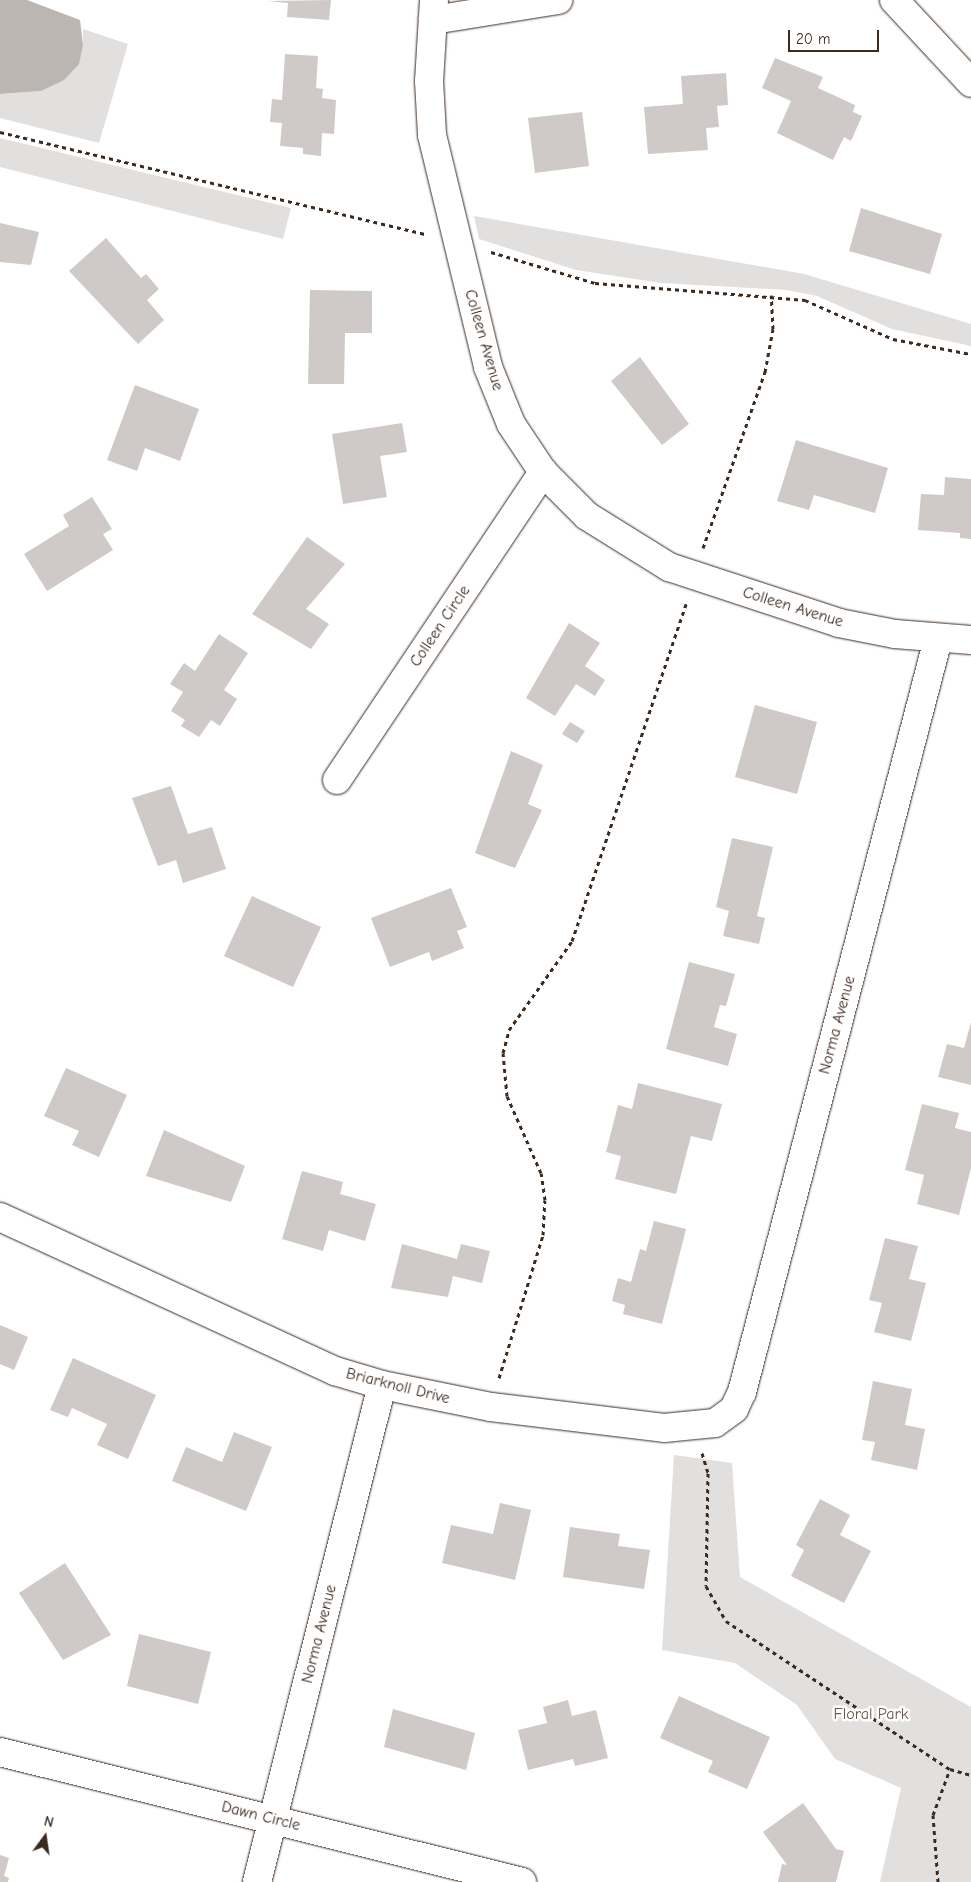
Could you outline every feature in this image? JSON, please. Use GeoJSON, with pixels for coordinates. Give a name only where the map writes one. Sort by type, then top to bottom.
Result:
{"type":"FeatureCollection","features":[{"type":"Feature","properties":{"kind":"street"},"geometry":{"type":"LineString","coordinates":[[433,10],[558,0]]}},
{"type":"Feature","properties":{"kind":"street"},"geometry":{"type":"LineString","coordinates":[[894,0],[971,83]]}},
{"type":"Feature","properties":{"kind":"street","name":"Colleen Avenue"},"geometry":{"type":"LineString","coordinates":[[433,10],[432,135],[457,242],[488,367],[511,424],[543,472],[587,516],[626,544],[694,575],[840,623],[938,639],[971,640]]}},
{"type":"Feature","properties":{"kind":"street","name":"Colleen Circle"},"geometry":{"type":"LineString","coordinates":[[337,780],[543,472]]}},
{"type":"Feature","properties":{"kind":"street","name":"Norma Avenue"},"geometry":{"type":"LineString","coordinates":[[734,1409],[938,639]]}},
{"type":"Feature","properties":{"kind":"street","name":"Briarknoll Drive"},"geometry":{"type":"LineString","coordinates":[[0,1217],[335,1371],[382,1386],[490,1407],[694,1428],[715,1424],[734,1409]]}},
{"type":"Feature","properties":{"kind":"street","name":"Norma Avenue"},"geometry":{"type":"LineString","coordinates":[[257,1882],[382,1386]]}},
{"type":"Feature","properties":{"kind":"street","name":"Dawn Circle"},"geometry":{"type":"LineString","coordinates":[[0,1752],[272,1818],[522,1882]]}},
{"type":"Feature","properties":{"kind":"path"},"geometry":{"type":"LineString","coordinates":[[490,1407],[543,1235],[545,1200],[542,1173],[507,1096],[503,1053],[509,1030],[572,940],[694,575],[765,372],[773,329],[771,295]]}},
{"type":"Feature","properties":{"kind":"path"},"geometry":{"type":"LineString","coordinates":[[694,1428],[708,1473],[706,1586],[726,1621],[950,1769],[971,1774]]}},
{"type":"Feature","properties":{"kind":"path"},"geometry":{"type":"LineString","coordinates":[[938,1882],[933,1815],[950,1769]]}},
{"type":"Feature","properties":{"kind":"green space"},"geometry":{"type":"Polygon","coordinates":[[[83,29],[128,44],[99,143],[0,118],[0,94],[41,91],[83,45],[83,29]]]}},
{"type":"Feature","properties":{"kind":"green space"},"geometry":{"type":"Polygon","coordinates":[[[0,138],[291,208],[283,239],[0,167],[0,138]]]}},
{"type":"Feature","properties":{"kind":"green space"},"geometry":{"type":"Polygon","coordinates":[[[474,216],[804,274],[971,324],[971,346],[892,329],[817,296],[787,290],[661,283],[576,270],[479,239],[474,216]]]}},
{"type":"Feature","properties":{"kind":"green space","name":"Floral Park"},"geometry":{"type":"Polygon","coordinates":[[[674,1455],[732,1463],[740,1577],[971,1707],[971,1882],[880,1882],[901,1788],[835,1759],[797,1705],[735,1663],[662,1650],[674,1455]]]}},
{"type":"Feature","properties":{"kind":"shaded area"},"geometry":{"type":"Polygon","coordinates":[[[0,0],[27,0],[80,20],[83,45],[79,64],[64,80],[41,91],[0,94],[0,0]]]}},
{"type":"Feature","properties":{"kind":"building"},"geometry":{"type":"Polygon","coordinates":[[[331,0],[329,20],[287,17],[288,3],[267,1],[331,0]]]}},
{"type":"Feature","properties":{"kind":"building"},"geometry":{"type":"Polygon","coordinates":[[[285,54],[318,56],[316,88],[323,89],[322,98],[336,100],[334,134],[322,133],[321,156],[303,154],[303,148],[280,146],[282,123],[270,122],[272,99],[282,100],[285,54]]]}},
{"type":"Feature","properties":{"kind":"building"},"geometry":{"type":"Polygon","coordinates":[[[775,58],[823,77],[818,88],[855,105],[853,112],[862,116],[851,141],[844,137],[833,160],[777,133],[791,101],[762,88],[775,58]]]}},
{"type":"Feature","properties":{"kind":"building"},"geometry":{"type":"Polygon","coordinates":[[[726,73],[728,105],[717,106],[719,127],[706,128],[708,150],[648,154],[644,107],[683,104],[681,76],[726,73]]]}},
{"type":"Feature","properties":{"kind":"building"},"geometry":{"type":"Polygon","coordinates":[[[582,112],[589,166],[535,173],[528,118],[582,112]]]}},
{"type":"Feature","properties":{"kind":"building"},"geometry":{"type":"Polygon","coordinates":[[[861,208],[942,234],[930,274],[849,251],[861,208]]]}},
{"type":"Feature","properties":{"kind":"building"},"geometry":{"type":"Polygon","coordinates":[[[0,223],[39,232],[31,265],[0,262],[0,223]]]}},
{"type":"Feature","properties":{"kind":"building"},"geometry":{"type":"Polygon","coordinates":[[[106,238],[141,278],[146,274],[159,289],[147,300],[164,320],[138,344],[69,271],[106,238]]]}},
{"type":"Feature","properties":{"kind":"building"},"geometry":{"type":"Polygon","coordinates":[[[310,290],[372,291],[372,333],[345,333],[344,384],[308,384],[310,290]]]}},
{"type":"Feature","properties":{"kind":"building"},"geometry":{"type":"Polygon","coordinates":[[[640,357],[689,424],[662,445],[611,381],[640,357]]]}},
{"type":"Feature","properties":{"kind":"building"},"geometry":{"type":"Polygon","coordinates":[[[135,385],[199,409],[180,461],[145,448],[137,471],[107,460],[135,385]]]}},
{"type":"Feature","properties":{"kind":"building"},"geometry":{"type":"Polygon","coordinates":[[[402,423],[407,452],[380,456],[387,497],[343,504],[332,434],[402,423]]]}},
{"type":"Feature","properties":{"kind":"building"},"geometry":{"type":"Polygon","coordinates":[[[796,440],[888,468],[875,513],[814,495],[809,510],[777,501],[796,440]]]}},
{"type":"Feature","properties":{"kind":"building"},"geometry":{"type":"Polygon","coordinates":[[[945,477],[971,479],[971,539],[960,538],[960,533],[918,530],[921,494],[944,495],[945,477]]]}},
{"type":"Feature","properties":{"kind":"building"},"geometry":{"type":"Polygon","coordinates":[[[92,497],[112,529],[103,534],[113,550],[47,591],[24,554],[69,526],[63,515],[92,497]]]}},
{"type":"Feature","properties":{"kind":"building"},"geometry":{"type":"Polygon","coordinates":[[[307,537],[345,564],[306,609],[329,624],[311,649],[252,614],[307,537]]]}},
{"type":"Feature","properties":{"kind":"building"},"geometry":{"type":"Polygon","coordinates":[[[569,623],[600,643],[585,666],[605,680],[595,696],[576,684],[555,716],[526,698],[569,623]]]}},
{"type":"Feature","properties":{"kind":"building"},"geometry":{"type":"Polygon","coordinates":[[[219,634],[248,653],[224,690],[237,699],[220,726],[211,720],[199,737],[181,726],[185,720],[171,711],[183,692],[170,684],[184,663],[195,671],[219,634]]]}},
{"type":"Feature","properties":{"kind":"building"},"geometry":{"type":"Polygon","coordinates":[[[755,705],[817,722],[797,794],[735,777],[755,705]]]}},
{"type":"Feature","properties":{"kind":"building"},"geometry":{"type":"Polygon","coordinates":[[[570,722],[585,731],[577,743],[562,734],[570,722]]]}},
{"type":"Feature","properties":{"kind":"building"},"geometry":{"type":"Polygon","coordinates":[[[511,751],[543,765],[528,804],[542,810],[515,868],[475,853],[511,751]]]}},
{"type":"Feature","properties":{"kind":"building"},"geometry":{"type":"Polygon","coordinates":[[[171,786],[188,834],[212,827],[226,869],[183,883],[176,860],[158,866],[132,798],[171,786]]]}},
{"type":"Feature","properties":{"kind":"building"},"geometry":{"type":"Polygon","coordinates":[[[732,838],[773,847],[757,916],[765,918],[759,944],[723,936],[729,911],[716,907],[732,838]]]}},
{"type":"Feature","properties":{"kind":"building"},"geometry":{"type":"Polygon","coordinates":[[[451,888],[467,927],[457,931],[464,948],[432,961],[429,952],[390,967],[371,918],[451,888]]]}},
{"type":"Feature","properties":{"kind":"building"},"geometry":{"type":"Polygon","coordinates":[[[252,896],[321,927],[293,987],[224,956],[252,896]]]}},
{"type":"Feature","properties":{"kind":"building"},"geometry":{"type":"Polygon","coordinates":[[[689,962],[735,974],[726,1006],[720,1005],[714,1027],[737,1034],[728,1066],[666,1049],[689,962]]]}},
{"type":"Feature","properties":{"kind":"building"},"geometry":{"type":"Polygon","coordinates":[[[971,1022],[971,1085],[938,1077],[947,1044],[964,1048],[971,1022]]]}},
{"type":"Feature","properties":{"kind":"building"},"geometry":{"type":"Polygon","coordinates":[[[66,1068],[127,1095],[99,1157],[72,1145],[79,1131],[44,1116],[66,1068]]]}},
{"type":"Feature","properties":{"kind":"building"},"geometry":{"type":"Polygon","coordinates":[[[638,1083],[722,1104],[712,1141],[691,1136],[676,1194],[615,1179],[621,1156],[606,1152],[618,1105],[632,1109],[638,1083]]]}},
{"type":"Feature","properties":{"kind":"building"},"geometry":{"type":"Polygon","coordinates":[[[922,1104],[959,1113],[955,1128],[971,1132],[971,1168],[959,1215],[917,1204],[924,1175],[905,1170],[922,1104]]]}},
{"type":"Feature","properties":{"kind":"building"},"geometry":{"type":"Polygon","coordinates":[[[164,1130],[245,1166],[231,1202],[146,1176],[164,1130]]]}},
{"type":"Feature","properties":{"kind":"building"},"geometry":{"type":"Polygon","coordinates":[[[302,1171],[343,1182],[340,1194],[376,1204],[365,1241],[329,1230],[323,1251],[282,1239],[302,1171]]]}},
{"type":"Feature","properties":{"kind":"building"},"geometry":{"type":"Polygon","coordinates":[[[654,1221],[686,1229],[662,1324],[623,1314],[625,1305],[612,1301],[618,1278],[631,1282],[640,1249],[646,1251],[654,1221]]]}},
{"type":"Feature","properties":{"kind":"building"},"geometry":{"type":"Polygon","coordinates":[[[885,1238],[918,1246],[909,1279],[926,1283],[911,1341],[874,1332],[882,1303],[869,1300],[885,1238]]]}},
{"type":"Feature","properties":{"kind":"building"},"geometry":{"type":"Polygon","coordinates":[[[402,1244],[457,1259],[461,1244],[490,1251],[482,1283],[453,1276],[448,1297],[391,1288],[402,1244]]]}},
{"type":"Feature","properties":{"kind":"building"},"geometry":{"type":"Polygon","coordinates":[[[0,1325],[28,1337],[14,1370],[0,1364],[0,1325]]]}},
{"type":"Feature","properties":{"kind":"building"},"geometry":{"type":"Polygon","coordinates":[[[73,1358],[156,1395],[128,1459],[97,1445],[107,1424],[72,1408],[68,1417],[50,1410],[73,1358]]]}},
{"type":"Feature","properties":{"kind":"building"},"geometry":{"type":"Polygon","coordinates":[[[873,1381],[912,1389],[905,1425],[925,1429],[917,1470],[871,1460],[875,1442],[862,1440],[873,1381]]]}},
{"type":"Feature","properties":{"kind":"building"},"geometry":{"type":"Polygon","coordinates":[[[234,1432],[272,1447],[246,1511],[172,1481],[186,1447],[222,1462],[234,1432]]]}},
{"type":"Feature","properties":{"kind":"building"},"geometry":{"type":"Polygon","coordinates":[[[820,1499],[850,1515],[840,1535],[871,1551],[844,1603],[791,1576],[804,1550],[796,1545],[820,1499]]]}},
{"type":"Feature","properties":{"kind":"building"},"geometry":{"type":"Polygon","coordinates":[[[500,1503],[531,1510],[515,1580],[442,1563],[451,1525],[493,1534],[500,1503]]]}},
{"type":"Feature","properties":{"kind":"building"},"geometry":{"type":"Polygon","coordinates":[[[570,1527],[620,1534],[618,1546],[650,1550],[644,1589],[563,1577],[570,1527]]]}},
{"type":"Feature","properties":{"kind":"building"},"geometry":{"type":"Polygon","coordinates":[[[65,1563],[111,1635],[63,1660],[19,1593],[65,1563]]]}},
{"type":"Feature","properties":{"kind":"building"},"geometry":{"type":"Polygon","coordinates":[[[139,1634],[211,1652],[198,1704],[127,1686],[139,1634]]]}},
{"type":"Feature","properties":{"kind":"building"},"geometry":{"type":"Polygon","coordinates":[[[679,1696],[770,1737],[747,1789],[708,1772],[713,1761],[660,1738],[679,1696]]]}},
{"type":"Feature","properties":{"kind":"building"},"geometry":{"type":"Polygon","coordinates":[[[568,1700],[572,1716],[596,1710],[608,1758],[575,1766],[573,1759],[528,1770],[518,1730],[547,1723],[543,1707],[568,1700]]]}},
{"type":"Feature","properties":{"kind":"building"},"geometry":{"type":"Polygon","coordinates":[[[393,1709],[475,1733],[466,1770],[384,1747],[393,1709]]]}},
{"type":"Feature","properties":{"kind":"building"},"geometry":{"type":"Polygon","coordinates":[[[803,1803],[836,1849],[844,1851],[836,1882],[778,1882],[782,1864],[787,1865],[763,1832],[803,1803]]]}},
{"type":"Feature","properties":{"kind":"building"},"geometry":{"type":"Polygon","coordinates":[[[0,1855],[9,1858],[4,1876],[9,1878],[8,1882],[0,1882],[0,1855]]]}}]}
